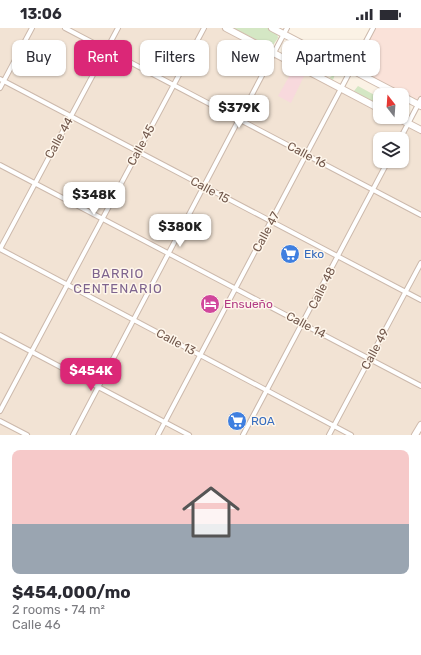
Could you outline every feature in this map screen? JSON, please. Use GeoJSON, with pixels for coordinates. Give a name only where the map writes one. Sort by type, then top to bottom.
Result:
{"type":"FeatureCollection","features":[{"type":"Feature","properties":{"kind":"main road"},"geometry":{"type":"LineString","coordinates":[[226,28],[248,40]]}},
{"type":"Feature","properties":{"kind":"main road"},"geometry":{"type":"LineString","coordinates":[[272,28],[294,40]]}},
{"type":"Feature","properties":{"kind":"main road"},"geometry":{"type":"LineString","coordinates":[[274,54],[373,105]]}},
{"type":"Feature","properties":{"kind":"main road"},"geometry":{"type":"LineString","coordinates":[[363,76],[386,88]]}},
{"type":"Feature","properties":{"kind":"main road"},"geometry":{"type":"LineString","coordinates":[[409,99],[420,103]]}},
{"type":"Feature","properties":{"kind":"main road"},"geometry":{"type":"LineString","coordinates":[[409,124],[421,130]]}},
{"type":"Feature","properties":{"kind":"main road"},"geometry":{"type":"LineString","coordinates":[[415,435],[421,425]]}},
{"type":"Feature","properties":{"kind":"street"},"geometry":{"type":"LineString","coordinates":[[0,88],[2,80],[32,28]]}},
{"type":"Feature","properties":{"kind":"street","name":"Calle 16"},"geometry":{"type":"LineString","coordinates":[[65,28],[87,40]]}},
{"type":"Feature","properties":{"kind":"street","name":"Calle 44"},"geometry":{"type":"LineString","coordinates":[[111,40],[118,28]]}},
{"type":"Feature","properties":{"kind":"street","name":"Calle 45"},"geometry":{"type":"LineString","coordinates":[[0,411],[204,28]]}},
{"type":"Feature","properties":{"kind":"street"},"geometry":{"type":"LineString","coordinates":[[274,54],[287,28]]}},
{"type":"Feature","properties":{"kind":"street","name":"Calle 47"},"geometry":{"type":"LineString","coordinates":[[367,40],[373,28]]}},
{"type":"Feature","properties":{"kind":"street","name":"Calle 16"},"geometry":{"type":"LineString","coordinates":[[132,64],[421,215]]}},
{"type":"Feature","properties":{"kind":"street","name":"Calle 44"},"geometry":{"type":"LineString","coordinates":[[0,249],[92,76]]}},
{"type":"Feature","properties":{"kind":"street"},"geometry":{"type":"LineString","coordinates":[[73,435],[262,76]]}},
{"type":"Feature","properties":{"kind":"street","name":"Calle 47"},"geometry":{"type":"LineString","coordinates":[[158,435],[348,76]]}},
{"type":"Feature","properties":{"kind":"street","name":"Calle 15"},"geometry":{"type":"LineString","coordinates":[[2,80],[421,300]]}},
{"type":"Feature","properties":{"kind":"street"},"geometry":{"type":"LineString","coordinates":[[409,121],[420,103]]}},
{"type":"Feature","properties":{"kind":"street","name":"Calle 14"},"geometry":{"type":"LineString","coordinates":[[0,165],[421,386]]}},
{"type":"Feature","properties":{"kind":"street","name":"Calle 48"},"geometry":{"type":"LineString","coordinates":[[243,435],[384,168]]}},
{"type":"Feature","properties":{"kind":"street","name":"Calle 13"},"geometry":{"type":"LineString","coordinates":[[0,249],[351,435]]}},
{"type":"Feature","properties":{"kind":"street","name":"Calle 49"},"geometry":{"type":"LineString","coordinates":[[329,435],[421,263]]}},
{"type":"Feature","properties":{"kind":"street"},"geometry":{"type":"LineString","coordinates":[[0,335],[189,435]]}},
{"type":"Feature","properties":{"kind":"street"},"geometry":{"type":"LineString","coordinates":[[0,420],[28,435]]}},
{"type":"Feature","properties":{"kind":"shaded area"},"geometry":{"type":"Polygon","coordinates":[[[0,28],[226,28],[249,40],[217,40],[217,76],[274,76],[274,53],[282,57],[282,76],[317,76],[373,105],[373,124],[409,124],[421,130],[421,425],[415,435],[0,435],[0,28]]]}},
{"type":"Feature","properties":{"kind":"shaded area"},"geometry":{"type":"Polygon","coordinates":[[[373,28],[421,28],[421,99],[418,105],[409,100],[409,88],[386,88],[363,76],[380,76],[380,40],[367,40],[373,28]]]}},
{"type":"Feature","properties":{"kind":"shaded area"},"geometry":{"type":"Polygon","coordinates":[[[289,76],[304,76],[291,103],[278,96],[289,76]]]}},
{"type":"Feature","properties":{"kind":"green space"},"geometry":{"type":"Polygon","coordinates":[[[233,28],[269,28],[277,32],[278,38],[274,44],[274,40],[257,40],[233,28]]]}},
{"type":"Feature","properties":{"kind":"green space"},"geometry":{"type":"Polygon","coordinates":[[[332,76],[334,76],[333,80],[329,78],[332,76]]]}},
{"type":"Feature","properties":{"kind":"green space"},"geometry":{"type":"Polygon","coordinates":[[[358,86],[373,94],[373,102],[354,91],[358,86]]]}},
{"type":"Feature","properties":{"kind":"place","name":"Eko"},"geometry":{"type":"Point","coordinates":[290,254]}},
{"type":"Feature","properties":{"kind":"place","name":"Ensueño"},"geometry":{"type":"Point","coordinates":[210,304]}},
{"type":"Feature","properties":{"kind":"place","name":"ROA"},"geometry":{"type":"Point","coordinates":[237,421]}},
{"type":"Feature","properties":{"kind":"district","name":"BARRIO CENTENARIO"},"geometry":{"type":"Point","coordinates":[118,280]}}]}
